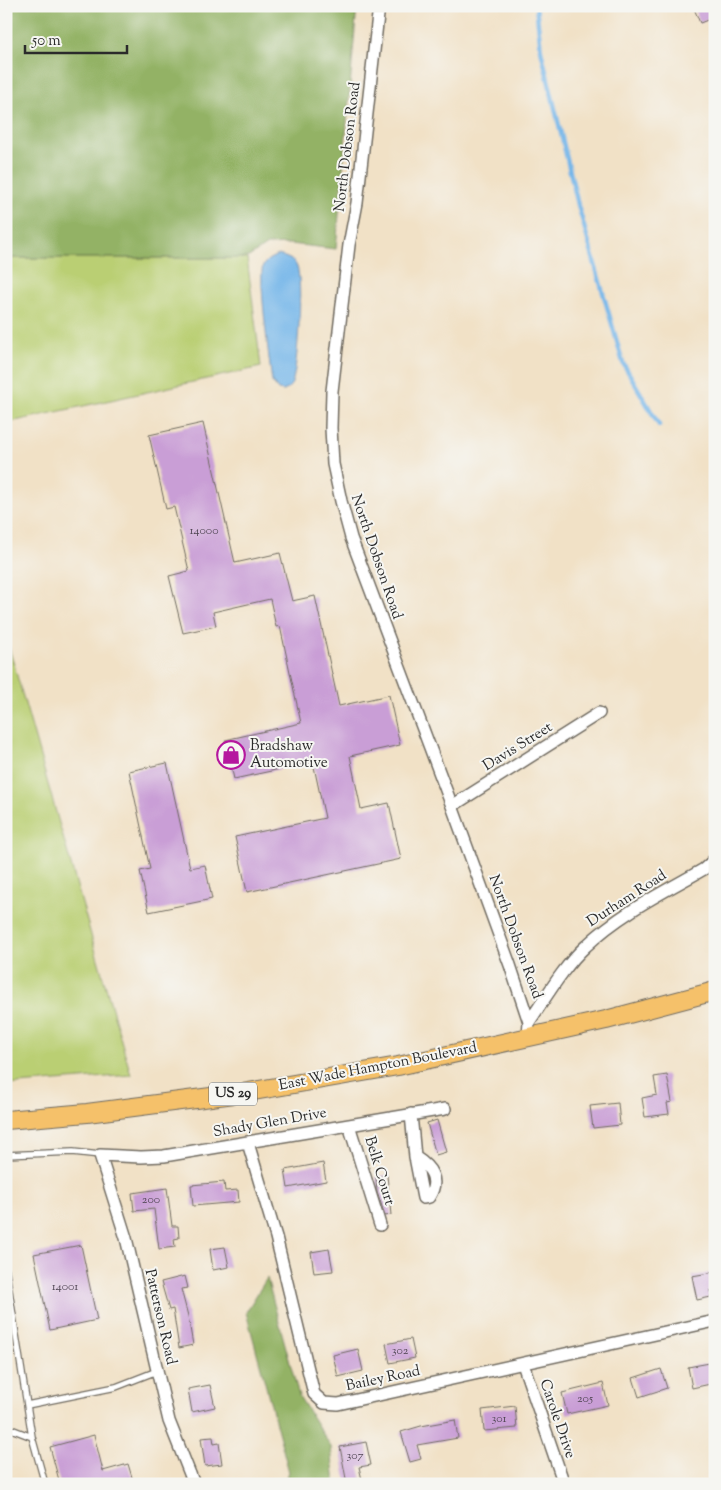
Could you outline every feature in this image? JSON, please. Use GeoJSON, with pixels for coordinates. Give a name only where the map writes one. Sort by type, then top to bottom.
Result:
{"type":"FeatureCollection","features":[{"type":"Feature","properties":{"kind":"main road","name":"East Wade Hampton Boulevard"},"geometry":{"type":"LineString","coordinates":[[6,1120],[87,1113],[242,1093],[398,1066],[529,1029],[606,1020],[715,991]]}},
{"type":"Feature","properties":{"kind":"street","name":"North Dobson Road"},"geometry":{"type":"LineString","coordinates":[[379,6],[358,203],[349,245],[339,323],[332,391],[332,447],[340,501],[351,538],[452,806],[529,1029]]}},
{"type":"Feature","properties":{"kind":"street","name":"Davis Street"},"geometry":{"type":"LineString","coordinates":[[452,806],[599,713]]}},
{"type":"Feature","properties":{"kind":"street","name":"Durham Road"},"geometry":{"type":"LineString","coordinates":[[529,1029],[572,960],[598,934],[613,923],[704,869],[715,859]]}},
{"type":"Feature","properties":{"kind":"street","name":"Shady Glen Drive"},"geometry":{"type":"LineString","coordinates":[[100,1155],[164,1156],[445,1109]]}},
{"type":"Feature","properties":{"kind":"street"},"geometry":{"type":"LineString","coordinates":[[411,1114],[415,1157]]}},
{"type":"Feature","properties":{"kind":"street","name":"Belk Court"},"geometry":{"type":"LineString","coordinates":[[349,1125],[380,1225]]}},
{"type":"Feature","properties":{"kind":"street","name":"Bailey Road"},"geometry":{"type":"LineString","coordinates":[[248,1142],[276,1236],[314,1394],[318,1399],[331,1405],[715,1321]]}},
{"type":"Feature","properties":{"kind":"street","name":"Patterson Road"},"geometry":{"type":"LineString","coordinates":[[100,1155],[126,1238],[169,1421],[194,1484]]}},
{"type":"Feature","properties":{"kind":"street","name":"Carole Drive"},"geometry":{"type":"LineString","coordinates":[[523,1364],[564,1484]]}},
{"type":"Feature","properties":{"kind":"lane"},"geometry":{"type":"LineString","coordinates":[[6,1155],[73,1152],[100,1155]]}},
{"type":"Feature","properties":{"kind":"lane"},"geometry":{"type":"LineString","coordinates":[[6,1270],[32,1437],[44,1484]]}},
{"type":"Feature","properties":{"kind":"lane"},"geometry":{"type":"LineString","coordinates":[[27,1405],[116,1387],[157,1371]]}},
{"type":"Feature","properties":{"kind":"lane"},"geometry":{"type":"LineString","coordinates":[[6,1427],[32,1437]]}},
{"type":"Feature","properties":{"kind":"green space"},"geometry":{"type":"Polygon","coordinates":[[[6,6],[357,6],[336,249],[290,244],[267,245],[247,258],[6,258],[6,6]]]}},
{"type":"Feature","properties":{"kind":"green space"},"geometry":{"type":"Polygon","coordinates":[[[6,258],[247,258],[261,367],[6,423],[6,258]]]}},
{"type":"Feature","properties":{"kind":"green space"},"geometry":{"type":"Polygon","coordinates":[[[6,637],[131,1075],[6,1085],[6,637]]]}},
{"type":"Feature","properties":{"kind":"green space"},"geometry":{"type":"Polygon","coordinates":[[[267,1278],[299,1396],[331,1447],[335,1484],[284,1484],[289,1472],[246,1312],[267,1278]]]}},
{"type":"Feature","properties":{"kind":"water"},"geometry":{"type":"Polygon","coordinates":[[[278,255],[296,264],[300,289],[299,325],[294,374],[291,384],[284,391],[278,390],[272,382],[262,286],[263,266],[271,258],[278,255]]]}},
{"type":"Feature","properties":{"kind":"building"},"geometry":{"type":"Polygon","coordinates":[[[693,6],[715,6],[715,17],[700,23],[693,6]]]}},
{"type":"Feature","properties":{"kind":"building"},"geometry":{"type":"Polygon","coordinates":[[[203,423],[235,563],[280,553],[292,601],[315,596],[339,706],[389,695],[400,745],[350,756],[361,809],[389,803],[401,859],[247,892],[235,837],[325,818],[313,762],[234,779],[225,740],[301,723],[280,626],[276,627],[270,599],[213,612],[216,626],[183,633],[169,576],[189,571],[174,507],[166,509],[149,435],[203,423]]]}},
{"type":"Feature","properties":{"kind":"building"},"geometry":{"type":"Polygon","coordinates":[[[167,763],[190,868],[205,865],[212,899],[149,912],[140,871],[150,869],[129,771],[167,763]]]}},
{"type":"Feature","properties":{"kind":"building"},"geometry":{"type":"Polygon","coordinates":[[[667,1075],[672,1102],[667,1103],[669,1114],[645,1117],[642,1098],[657,1095],[654,1077],[667,1075]]]}},
{"type":"Feature","properties":{"kind":"building"},"geometry":{"type":"Polygon","coordinates":[[[618,1103],[620,1125],[593,1128],[590,1106],[618,1103]]]}},
{"type":"Feature","properties":{"kind":"building"},"geometry":{"type":"Polygon","coordinates":[[[437,1120],[446,1152],[436,1155],[427,1123],[437,1120]]]}},
{"type":"Feature","properties":{"kind":"building"},"geometry":{"type":"Polygon","coordinates":[[[323,1163],[326,1181],[288,1188],[285,1170],[323,1163]]]}},
{"type":"Feature","properties":{"kind":"building"},"geometry":{"type":"Polygon","coordinates":[[[387,1175],[391,1215],[385,1216],[377,1191],[376,1177],[387,1175]]]}},
{"type":"Feature","properties":{"kind":"building"},"geometry":{"type":"Polygon","coordinates":[[[224,1182],[225,1191],[238,1190],[239,1202],[193,1206],[191,1185],[224,1182]]]}},
{"type":"Feature","properties":{"kind":"building"},"geometry":{"type":"Polygon","coordinates":[[[167,1188],[172,1226],[178,1226],[179,1238],[174,1239],[175,1247],[159,1249],[154,1209],[134,1211],[132,1193],[167,1188]]]}},
{"type":"Feature","properties":{"kind":"building"},"geometry":{"type":"Polygon","coordinates":[[[81,1245],[97,1320],[50,1330],[34,1254],[81,1245]]]}},
{"type":"Feature","properties":{"kind":"building"},"geometry":{"type":"Polygon","coordinates":[[[225,1247],[229,1267],[213,1270],[210,1249],[225,1247]]]}},
{"type":"Feature","properties":{"kind":"building"},"geometry":{"type":"Polygon","coordinates":[[[329,1249],[333,1271],[314,1273],[311,1252],[329,1249]]]}},
{"type":"Feature","properties":{"kind":"building"},"geometry":{"type":"Polygon","coordinates":[[[715,1272],[715,1290],[710,1291],[711,1297],[697,1300],[692,1276],[715,1272]]]}},
{"type":"Feature","properties":{"kind":"building"},"geometry":{"type":"Polygon","coordinates":[[[185,1276],[188,1288],[181,1289],[193,1345],[179,1348],[173,1309],[169,1310],[161,1282],[185,1276]]]}},
{"type":"Feature","properties":{"kind":"building"},"geometry":{"type":"Polygon","coordinates":[[[411,1339],[415,1358],[390,1363],[386,1344],[411,1339]]]}},
{"type":"Feature","properties":{"kind":"building"},"geometry":{"type":"Polygon","coordinates":[[[358,1349],[363,1371],[338,1377],[333,1355],[358,1349]]]}},
{"type":"Feature","properties":{"kind":"building"},"geometry":{"type":"Polygon","coordinates":[[[715,1362],[715,1383],[692,1388],[688,1367],[715,1362]]]}},
{"type":"Feature","properties":{"kind":"building"},"geometry":{"type":"Polygon","coordinates":[[[661,1369],[667,1388],[639,1397],[633,1378],[661,1369]]]}},
{"type":"Feature","properties":{"kind":"building"},"geometry":{"type":"Polygon","coordinates":[[[603,1383],[608,1405],[567,1414],[562,1393],[603,1383]]]}},
{"type":"Feature","properties":{"kind":"building"},"geometry":{"type":"Polygon","coordinates":[[[210,1385],[215,1407],[192,1412],[188,1389],[210,1385]]]}},
{"type":"Feature","properties":{"kind":"building"},"geometry":{"type":"Polygon","coordinates":[[[515,1406],[517,1428],[484,1431],[482,1410],[515,1406]]]}},
{"type":"Feature","properties":{"kind":"building"},"geometry":{"type":"Polygon","coordinates":[[[455,1420],[458,1438],[417,1445],[421,1459],[410,1462],[401,1432],[421,1426],[455,1420]]]}},
{"type":"Feature","properties":{"kind":"building"},"geometry":{"type":"Polygon","coordinates":[[[94,1435],[103,1471],[128,1464],[134,1484],[60,1484],[50,1447],[94,1435]]]}},
{"type":"Feature","properties":{"kind":"building"},"geometry":{"type":"Polygon","coordinates":[[[213,1437],[214,1444],[219,1443],[222,1464],[205,1466],[201,1438],[213,1437]]]}},
{"type":"Feature","properties":{"kind":"building"},"geometry":{"type":"Polygon","coordinates":[[[366,1442],[371,1465],[359,1467],[363,1484],[347,1484],[340,1447],[366,1442]]]}},
{"type":"Feature","properties":{"kind":"waterway"},"geometry":{"type":"LineString","coordinates":[[536,6],[541,50],[578,205],[623,363],[659,425]]}},
{"type":"Feature","properties":{"kind":"place","name":"Bradshaw Automotive"},"geometry":{"type":"Point","coordinates":[231,755]}}]}
